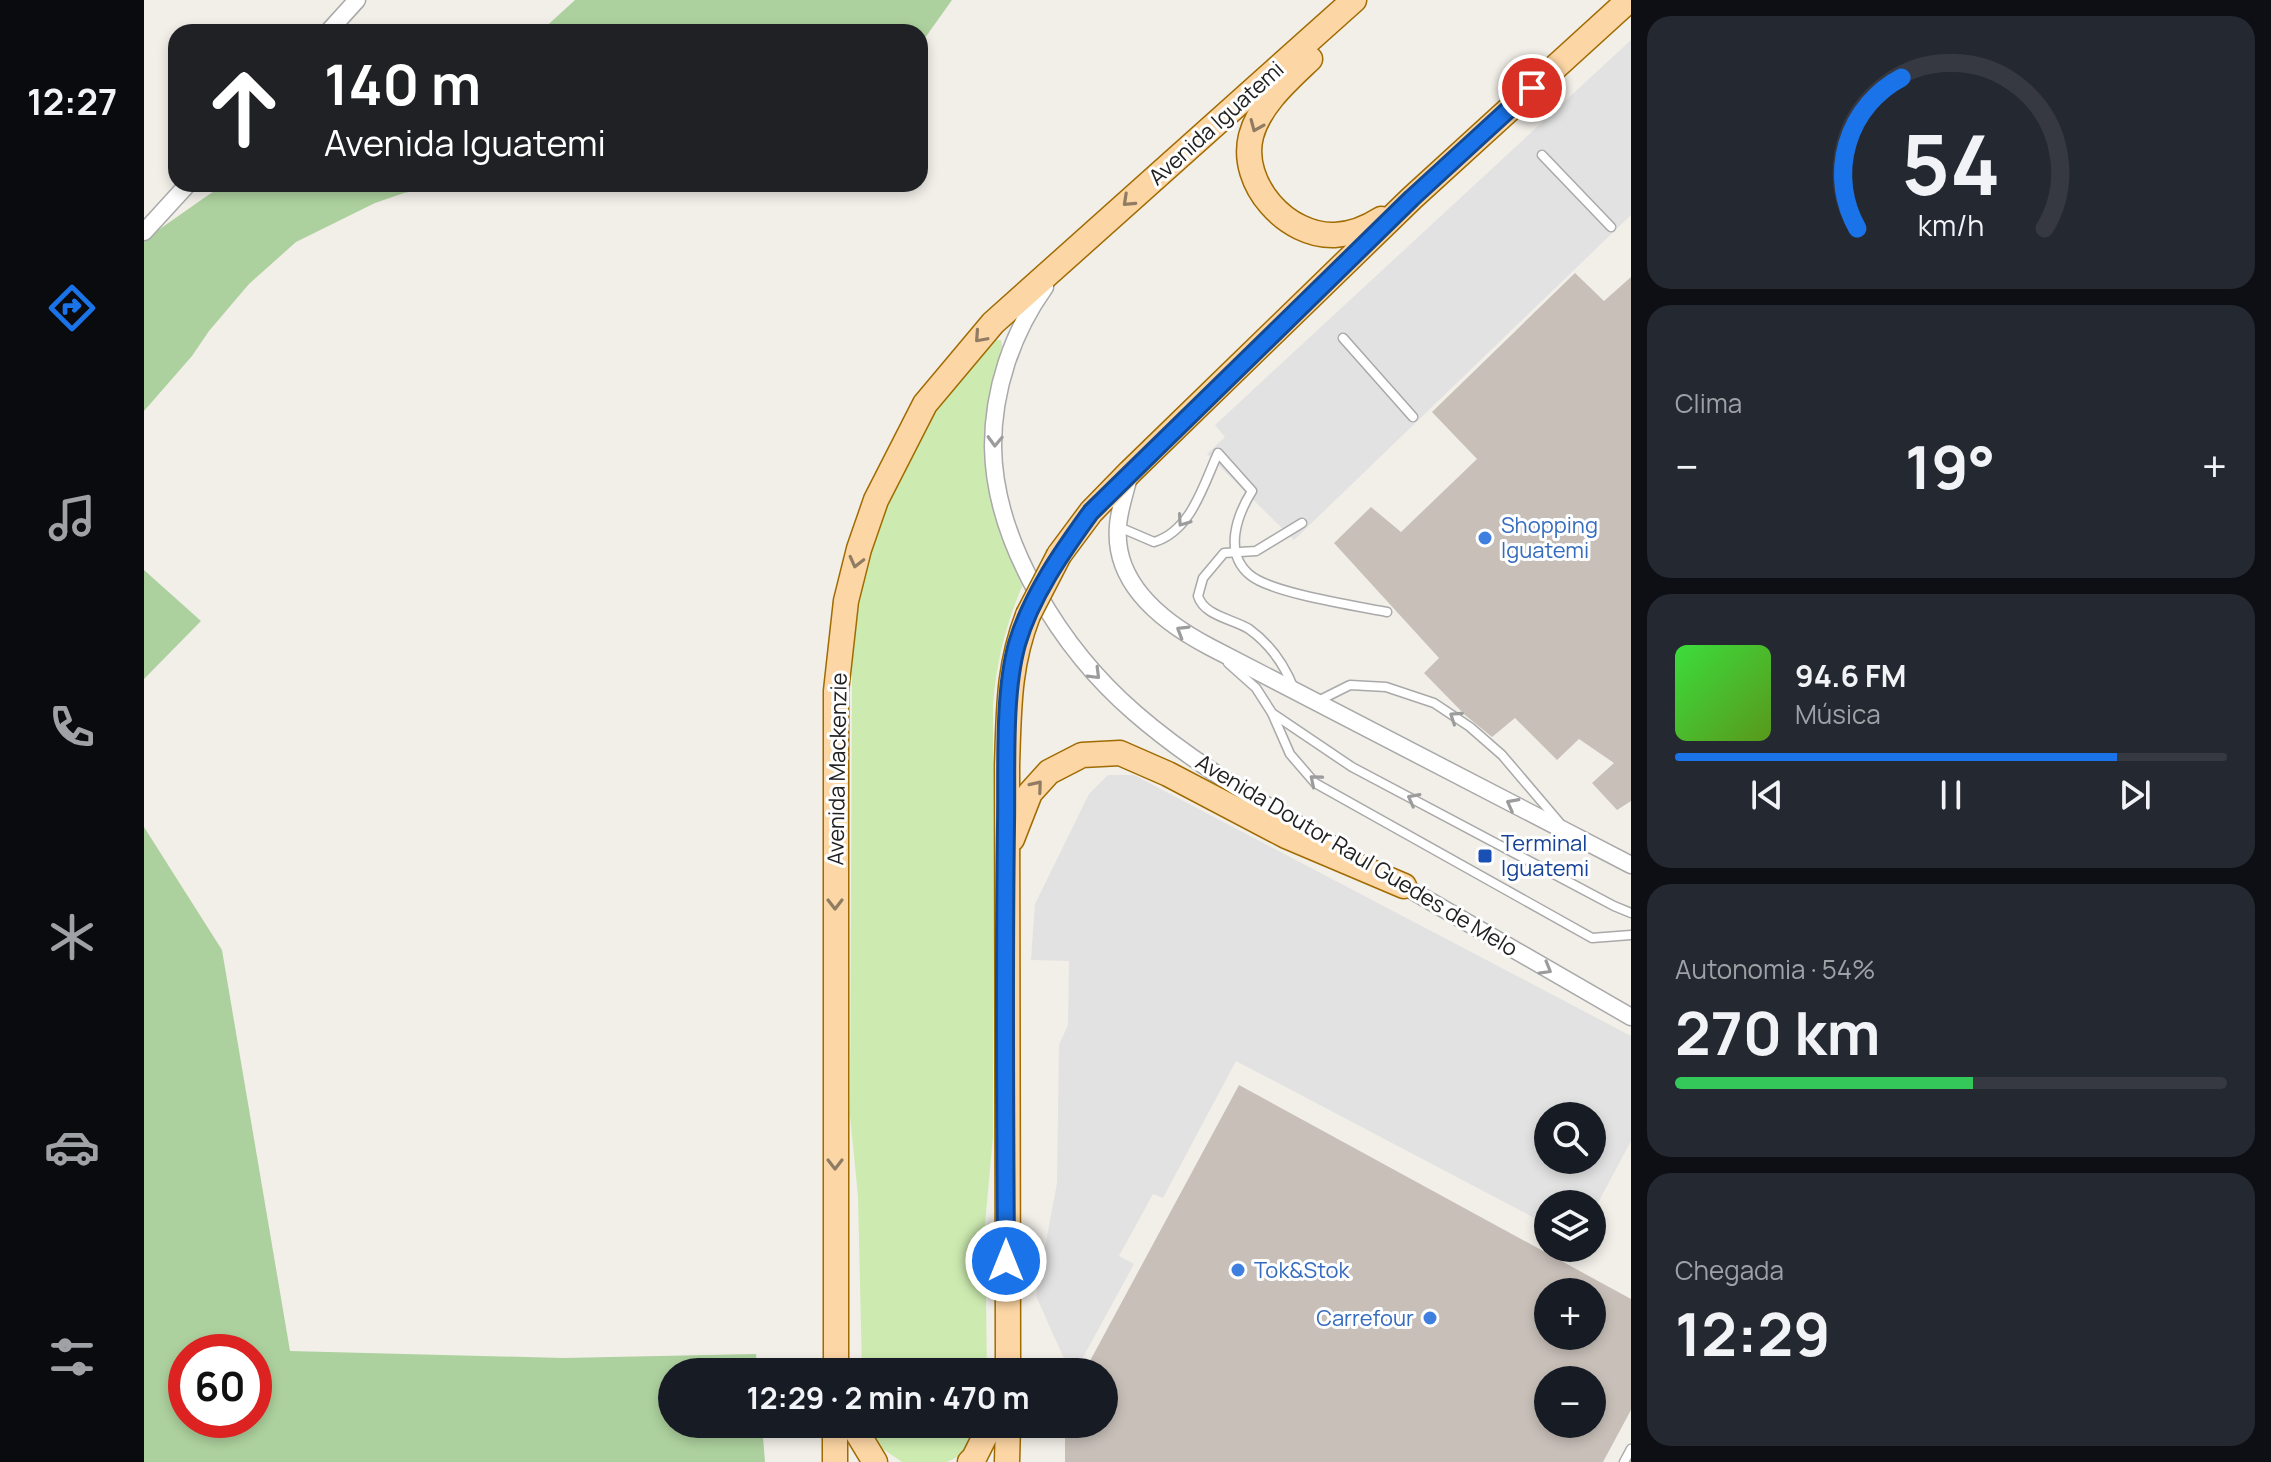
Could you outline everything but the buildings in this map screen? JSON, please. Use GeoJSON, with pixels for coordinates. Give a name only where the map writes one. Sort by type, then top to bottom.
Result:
{"type":"FeatureCollection","features":[{"type":"Feature","properties":{"kind":"main road"},"geometry":{"type":"LineString","coordinates":[[1354,0],[1338,31],[1287,81],[1257,119],[1250,138],[1250,160],[1266,201],[1306,231],[1334,235],[1366,229],[1412,198]]}},
{"type":"Feature","properties":{"kind":"main road","name":"Avenida Iguatemi"},"geometry":{"type":"LineString","coordinates":[[1079,246],[1354,0]]}},
{"type":"Feature","properties":{"kind":"main road"},"geometry":{"type":"LineString","coordinates":[[1594,33],[1615,0]]}},
{"type":"Feature","properties":{"kind":"main road"},"geometry":{"type":"LineString","coordinates":[[1008,1358],[1005,856],[1011,672],[1017,642],[1028,615],[1059,555],[1091,512],[1130,472],[1412,198],[1629,0]]}},
{"type":"Feature","properties":{"kind":"main road","name":"Avenida Mackenzie"},"geometry":{"type":"LineString","coordinates":[[836,1358],[835,720],[846,601],[876,500],[925,404],[993,323],[1079,246]]}},
{"type":"Feature","properties":{"kind":"main road"},"geometry":{"type":"LineString","coordinates":[[1005,856],[1030,793],[1049,772],[1082,755],[1120,753],[1168,774],[1286,836],[1404,886]]}},
{"type":"Feature","properties":{"kind":"main road"},"geometry":{"type":"LineString","coordinates":[[835,1438],[835,1462]]}},
{"type":"Feature","properties":{"kind":"main road"},"geometry":{"type":"LineString","coordinates":[[860,1438],[875,1462]]}},
{"type":"Feature","properties":{"kind":"main road"},"geometry":{"type":"LineString","coordinates":[[970,1462],[984,1438]]}},
{"type":"Feature","properties":{"kind":"main road"},"geometry":{"type":"LineString","coordinates":[[1007,1462],[1008,1438]]}},
{"type":"Feature","properties":{"kind":"street"},"geometry":{"type":"LineString","coordinates":[[335,24],[357,0]]}},
{"type":"Feature","properties":{"kind":"street"},"geometry":{"type":"LineString","coordinates":[[144,232],[181,192]]}},
{"type":"Feature","properties":{"kind":"street","name":"Avenida Doutor Raul Guedes de Melo"},"geometry":{"type":"LineString","coordinates":[[1079,246],[1026,314],[1016,337],[999,391],[993,447],[1006,522],[1051,619],[1087,667],[1135,714],[1235,786],[1630,1016]]}},
{"type":"Feature","properties":{"kind":"street"},"geometry":{"type":"LineString","coordinates":[[1130,472],[1118,526],[1119,555],[1128,576],[1164,620],[1210,647],[1631,865]]}},
{"type":"Feature","properties":{"kind":"lane"},"geometry":{"type":"LineString","coordinates":[[1542,155],[1611,227]]}},
{"type":"Feature","properties":{"kind":"lane"},"geometry":{"type":"LineString","coordinates":[[1343,338],[1413,417]]}},
{"type":"Feature","properties":{"kind":"lane"},"geometry":{"type":"LineString","coordinates":[[1118,526],[1154,542],[1174,534],[1196,500],[1218,453],[1252,491],[1235,529],[1244,569],[1257,580],[1309,596],[1387,612]]}},
{"type":"Feature","properties":{"kind":"lane"},"geometry":{"type":"LineString","coordinates":[[1294,690],[1287,671],[1257,636],[1198,600],[1200,583],[1224,553],[1256,551],[1302,523]]}},
{"type":"Feature","properties":{"kind":"lane"},"geometry":{"type":"LineString","coordinates":[[1210,647],[1256,688],[1272,713],[1290,754],[1315,783],[1592,938],[1631,935]]}},
{"type":"Feature","properties":{"kind":"lane"},"geometry":{"type":"LineString","coordinates":[[1316,702],[1350,685],[1386,687],[1434,703],[1470,727],[1502,755],[1567,832]]}},
{"type":"Feature","properties":{"kind":"lane"},"geometry":{"type":"LineString","coordinates":[[1272,713],[1352,767],[1631,913]]}},
{"type":"Feature","properties":{"kind":"lane"},"geometry":{"type":"LineString","coordinates":[[1624,1462],[1631,1449]]}},
{"type":"Feature","properties":{"kind":"green space"},"geometry":{"type":"Polygon","coordinates":[[[575,0],[952,0],[928,34],[928,24],[549,24],[575,0]]]}},
{"type":"Feature","properties":{"kind":"green space"},"geometry":{"type":"Polygon","coordinates":[[[213,192],[409,192],[375,203],[296,242],[249,284],[144,411],[144,240],[213,192]]]}},
{"type":"Feature","properties":{"kind":"green space"},"geometry":{"type":"Polygon","coordinates":[[[993,340],[1001,340],[992,387],[1011,557],[1023,584],[1003,644],[993,706],[993,1137],[985,1224],[987,1358],[862,1358],[858,1196],[850,1116],[852,661],[862,590],[881,519],[910,453],[949,392],[993,340]]]}},
{"type":"Feature","properties":{"kind":"green space"},"geometry":{"type":"Polygon","coordinates":[[[144,570],[201,621],[144,679],[144,570]]]}},
{"type":"Feature","properties":{"kind":"green space"},"geometry":{"type":"Polygon","coordinates":[[[144,827],[222,950],[290,1351],[563,1358],[756,1354],[756,1358],[658,1358],[658,1438],[763,1438],[765,1462],[144,1462],[144,827]]]}},
{"type":"Feature","properties":{"kind":"green space"},"geometry":{"type":"Polygon","coordinates":[[[875,1438],[974,1438],[963,1454],[947,1462],[902,1462],[880,1447],[875,1438]]]}},
{"type":"Feature","properties":{"kind":"shaded area"},"geometry":{"type":"Polygon","coordinates":[[[1631,40],[1631,215],[1294,540],[1207,454],[1225,437],[1215,425],[1631,40]]]}},
{"type":"Feature","properties":{"kind":"shaded area"},"geometry":{"type":"Polygon","coordinates":[[[1108,775],[1134,775],[1631,1036],[1631,1141],[1605,1190],[1534,1190],[1534,1218],[1236,1061],[1163,1198],[1153,1194],[1119,1256],[1134,1264],[1083,1358],[1064,1358],[1036,1296],[1057,1183],[1059,1045],[1068,1025],[1069,961],[1031,960],[1035,904],[1089,794],[1108,775]]]}},
{"type":"Feature","properties":{"kind":"place","name":"Shopping Iguatemi"},"geometry":{"type":"Point","coordinates":[1485,538]}},
{"type":"Feature","properties":{"kind":"place","name":"Terminal Iguatemi"},"geometry":{"type":"Point","coordinates":[1485,856]}},
{"type":"Feature","properties":{"kind":"place","name":"Tok&Stok"},"geometry":{"type":"Point","coordinates":[1238,1270]}},
{"type":"Feature","properties":{"kind":"place","name":"Carrefour"},"geometry":{"type":"Point","coordinates":[1430,1318]}},
{"type":"Feature","properties":{"kind":"route"},"geometry":{"type":"LineString","coordinates":[[1006,1261],[1007,765],[1011,672],[1017,642],[1028,615],[1059,555],[1091,512],[1412,198],[1532,88]]}}]}
